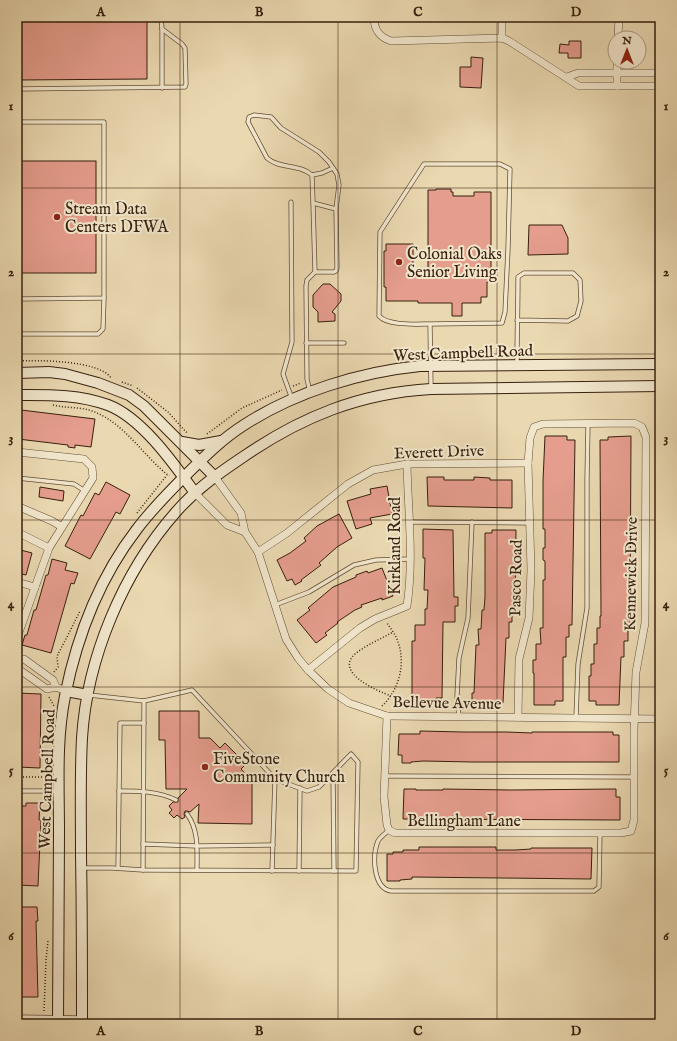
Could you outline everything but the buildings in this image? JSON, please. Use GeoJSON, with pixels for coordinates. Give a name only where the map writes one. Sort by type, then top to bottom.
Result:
{"type":"FeatureCollection","features":[{"type":"Feature","properties":{"kind":"main road","name":"West Campbell Road"},"geometry":{"type":"LineString","coordinates":[[58,1021],[59,761],[66,690],[73,662],[96,596],[137,529],[160,501],[221,441],[256,418],[310,393],[354,378],[406,367],[517,364],[660,364]]}},
{"type":"Feature","properties":{"kind":"main road"},"geometry":{"type":"LineString","coordinates":[[17,373],[49,372],[81,377],[129,395],[144,406],[182,442],[215,477]]}},
{"type":"Feature","properties":{"kind":"main road"},"geometry":{"type":"LineString","coordinates":[[82,1021],[82,738],[88,695],[96,661],[115,610],[146,550],[177,511],[195,493],[215,477],[274,436],[312,417],[338,407],[373,397],[432,389],[660,386]]}},
{"type":"Feature","properties":{"kind":"main road"},"geometry":{"type":"LineString","coordinates":[[17,395],[62,395],[95,401],[109,406],[132,420],[158,446],[184,477],[195,493]]}},
{"type":"Feature","properties":{"kind":"main road"},"geometry":{"type":"LineString","coordinates":[[182,442],[199,445],[221,441]]}},
{"type":"Feature","properties":{"kind":"main road"},"geometry":{"type":"LineString","coordinates":[[66,690],[88,695]]}},
{"type":"Feature","properties":{"kind":"street"},"geometry":{"type":"LineString","coordinates":[[374,17],[376,30],[382,38],[391,41],[502,38],[510,41],[579,86],[660,86]]}},
{"type":"Feature","properties":{"kind":"street"},"geometry":{"type":"LineString","coordinates":[[502,17],[502,38]]}},
{"type":"Feature","properties":{"kind":"street"},"geometry":{"type":"LineString","coordinates":[[618,30],[619,17]]}},
{"type":"Feature","properties":{"kind":"street"},"geometry":{"type":"LineString","coordinates":[[567,77],[578,73],[660,73]]}},
{"type":"Feature","properties":{"kind":"street"},"geometry":{"type":"LineString","coordinates":[[617,73],[617,86]]}},
{"type":"Feature","properties":{"kind":"street","name":"Kennewick Drive"},"geometry":{"type":"LineString","coordinates":[[534,427],[543,424],[634,423],[642,427],[646,437],[645,623],[636,672],[634,719],[634,820],[631,831]]}},
{"type":"Feature","properties":{"kind":"street","name":"Pasco Road"},"geometry":{"type":"LineString","coordinates":[[518,717],[519,659],[530,618],[531,570],[528,463],[530,438],[534,427]]}},
{"type":"Feature","properties":{"kind":"street"},"geometry":{"type":"LineString","coordinates":[[17,452],[84,460],[92,467],[93,478],[49,548],[19,626],[17,638]]}},
{"type":"Feature","properties":{"kind":"street","name":"Everett Drive"},"geometry":{"type":"LineString","coordinates":[[258,552],[287,533],[348,484],[373,470],[407,464],[528,463]]}},
{"type":"Feature","properties":{"kind":"street","name":"Kirkland Road"},"geometry":{"type":"LineString","coordinates":[[308,670],[360,628],[374,619],[407,606],[410,588],[410,559],[407,464]]}},
{"type":"Feature","properties":{"kind":"street","name":"Bellevue Avenue"},"geometry":{"type":"LineString","coordinates":[[215,477],[241,513],[245,532],[258,552],[286,639],[298,658],[308,670],[328,689],[349,703],[387,716],[660,719]]}},
{"type":"Feature","properties":{"kind":"street"},"geometry":{"type":"LineString","coordinates":[[195,493],[227,525],[245,532]]}},
{"type":"Feature","properties":{"kind":"street"},"geometry":{"type":"LineString","coordinates":[[17,506],[52,520],[62,527]]}},
{"type":"Feature","properties":{"kind":"street"},"geometry":{"type":"LineString","coordinates":[[17,532],[49,548]]}},
{"type":"Feature","properties":{"kind":"street"},"geometry":{"type":"LineString","coordinates":[[17,582],[35,587]]}},
{"type":"Feature","properties":{"kind":"street"},"geometry":{"type":"LineString","coordinates":[[17,658],[24,659],[53,680],[56,687]]}},
{"type":"Feature","properties":{"kind":"street"},"geometry":{"type":"LineString","coordinates":[[17,668],[47,689],[56,687],[66,690]]}},
{"type":"Feature","properties":{"kind":"street"},"geometry":{"type":"LineString","coordinates":[[37,682],[43,673]]}},
{"type":"Feature","properties":{"kind":"street","name":"Bellingham Lane"},"geometry":{"type":"LineString","coordinates":[[387,716],[384,776],[386,825],[390,830],[396,833],[621,833],[631,831]]}},
{"type":"Feature","properties":{"kind":"lane"},"geometry":{"type":"LineString","coordinates":[[161,17],[162,88]]}},
{"type":"Feature","properties":{"kind":"lane"},"geometry":{"type":"LineString","coordinates":[[17,89],[185,87],[185,48],[182,44],[162,30]]}},
{"type":"Feature","properties":{"kind":"lane"},"geometry":{"type":"LineString","coordinates":[[310,393],[307,379],[306,286],[307,280],[316,272],[334,272],[337,268],[336,209],[339,185],[337,174],[333,168],[329,162],[318,152],[281,128],[270,116],[254,115],[249,117],[248,122],[267,158],[272,162],[306,171],[312,175],[322,173],[333,168]]}},
{"type":"Feature","properties":{"kind":"lane"},"geometry":{"type":"LineString","coordinates":[[17,122],[104,122],[103,328],[98,334],[17,334]]}},
{"type":"Feature","properties":{"kind":"lane"},"geometry":{"type":"LineString","coordinates":[[424,164],[500,164],[510,169],[505,312],[502,323],[430,324],[394,323],[382,320],[379,316],[380,232],[424,164]]}},
{"type":"Feature","properties":{"kind":"lane"},"geometry":{"type":"LineString","coordinates":[[312,175],[316,272]]}},
{"type":"Feature","properties":{"kind":"lane"},"geometry":{"type":"LineString","coordinates":[[292,202],[292,342],[283,374],[293,400]]}},
{"type":"Feature","properties":{"kind":"lane"},"geometry":{"type":"LineString","coordinates":[[313,203],[336,209]]}},
{"type":"Feature","properties":{"kind":"lane"},"geometry":{"type":"LineString","coordinates":[[517,364],[518,277],[524,273],[573,273],[580,280],[580,301],[577,316],[568,321],[518,320]]}},
{"type":"Feature","properties":{"kind":"lane"},"geometry":{"type":"LineString","coordinates":[[17,299],[104,298]]}},
{"type":"Feature","properties":{"kind":"lane"},"geometry":{"type":"LineString","coordinates":[[430,324],[432,389]]}},
{"type":"Feature","properties":{"kind":"lane"},"geometry":{"type":"LineString","coordinates":[[306,343],[344,343]]}},
{"type":"Feature","properties":{"kind":"lane"},"geometry":{"type":"LineString","coordinates":[[576,718],[577,671],[587,608],[588,423]]}},
{"type":"Feature","properties":{"kind":"lane"},"geometry":{"type":"LineString","coordinates":[[17,478],[74,484],[85,491]]}},
{"type":"Feature","properties":{"kind":"lane"},"geometry":{"type":"LineString","coordinates":[[409,522],[530,522]]}},
{"type":"Feature","properties":{"kind":"lane"},"geometry":{"type":"LineString","coordinates":[[459,717],[457,696],[459,658],[468,618],[472,522]]}},
{"type":"Feature","properties":{"kind":"lane"},"geometry":{"type":"LineString","coordinates":[[275,605],[309,592],[354,565],[376,560],[410,559]]}},
{"type":"Feature","properties":{"kind":"lane"},"geometry":{"type":"LineString","coordinates":[[81,868],[143,870],[197,869],[356,871],[358,762],[351,754],[319,788],[307,790],[275,779],[192,690],[144,701],[88,695]]}},
{"type":"Feature","properties":{"kind":"lane"},"geometry":{"type":"LineString","coordinates":[[143,870],[144,701]]}},
{"type":"Feature","properties":{"kind":"lane"},"geometry":{"type":"LineString","coordinates":[[118,868],[120,723],[144,723]]}},
{"type":"Feature","properties":{"kind":"lane"},"geometry":{"type":"LineString","coordinates":[[333,773],[334,871]]}},
{"type":"Feature","properties":{"kind":"lane"},"geometry":{"type":"LineString","coordinates":[[384,776],[634,777]]}},
{"type":"Feature","properties":{"kind":"lane"},"geometry":{"type":"LineString","coordinates":[[272,871],[275,779]]}},
{"type":"Feature","properties":{"kind":"lane"},"geometry":{"type":"LineString","coordinates":[[299,871],[300,788]]}},
{"type":"Feature","properties":{"kind":"lane"},"geometry":{"type":"LineString","coordinates":[[17,791],[59,790]]}},
{"type":"Feature","properties":{"kind":"lane"},"geometry":{"type":"LineString","coordinates":[[119,791],[166,795],[176,800]]}},
{"type":"Feature","properties":{"kind":"lane"},"geometry":{"type":"LineString","coordinates":[[188,814],[192,821],[197,846],[197,869]]}},
{"type":"Feature","properties":{"kind":"lane"},"geometry":{"type":"LineString","coordinates":[[390,830],[380,838],[378,842],[376,873],[381,886],[386,890],[391,891],[594,891],[598,887],[600,833]]}},
{"type":"Feature","properties":{"kind":"lane"},"geometry":{"type":"LineString","coordinates":[[143,844],[197,846],[273,845]]}},
{"type":"Feature","properties":{"kind":"lane"},"geometry":{"type":"LineString","coordinates":[[17,1017],[58,1021],[82,1021]]}},
{"type":"Feature","properties":{"kind":"path"},"geometry":{"type":"LineString","coordinates":[[17,361],[57,361],[72,363],[108,373],[111,378],[116,380]]}},
{"type":"Feature","properties":{"kind":"path"},"geometry":{"type":"LineString","coordinates":[[121,382],[134,386],[154,400],[189,434]]}},
{"type":"Feature","properties":{"kind":"path"},"geometry":{"type":"LineString","coordinates":[[294,386],[303,382]]}},
{"type":"Feature","properties":{"kind":"path"},"geometry":{"type":"LineString","coordinates":[[206,434],[242,408],[277,392]]}},
{"type":"Feature","properties":{"kind":"path"},"geometry":{"type":"LineString","coordinates":[[51,405],[88,410],[108,420],[121,428],[169,476]]}},
{"type":"Feature","properties":{"kind":"path"},"geometry":{"type":"LineString","coordinates":[[660,462],[657,478],[656,551],[660,574]]}},
{"type":"Feature","properties":{"kind":"path"},"geometry":{"type":"LineString","coordinates":[[382,706],[391,696],[400,677],[402,661],[398,641],[387,622]]}},
{"type":"Feature","properties":{"kind":"path"},"geometry":{"type":"LineString","coordinates":[[391,696],[367,685],[352,673],[350,666],[356,654],[393,632]]}},
{"type":"Feature","properties":{"kind":"path"},"geometry":{"type":"LineString","coordinates":[[17,777],[49,777]]}},
{"type":"Feature","properties":{"kind":"place","name":"Stream Data Centers DFWA"},"geometry":{"type":"Point","coordinates":[57,217]}},
{"type":"Feature","properties":{"kind":"place","name":"Colonial Oaks Senior Living"},"geometry":{"type":"Point","coordinates":[399,262]}},
{"type":"Feature","properties":{"kind":"place","name":"FiveStone Community Church"},"geometry":{"type":"Point","coordinates":[205,767]}}]}
